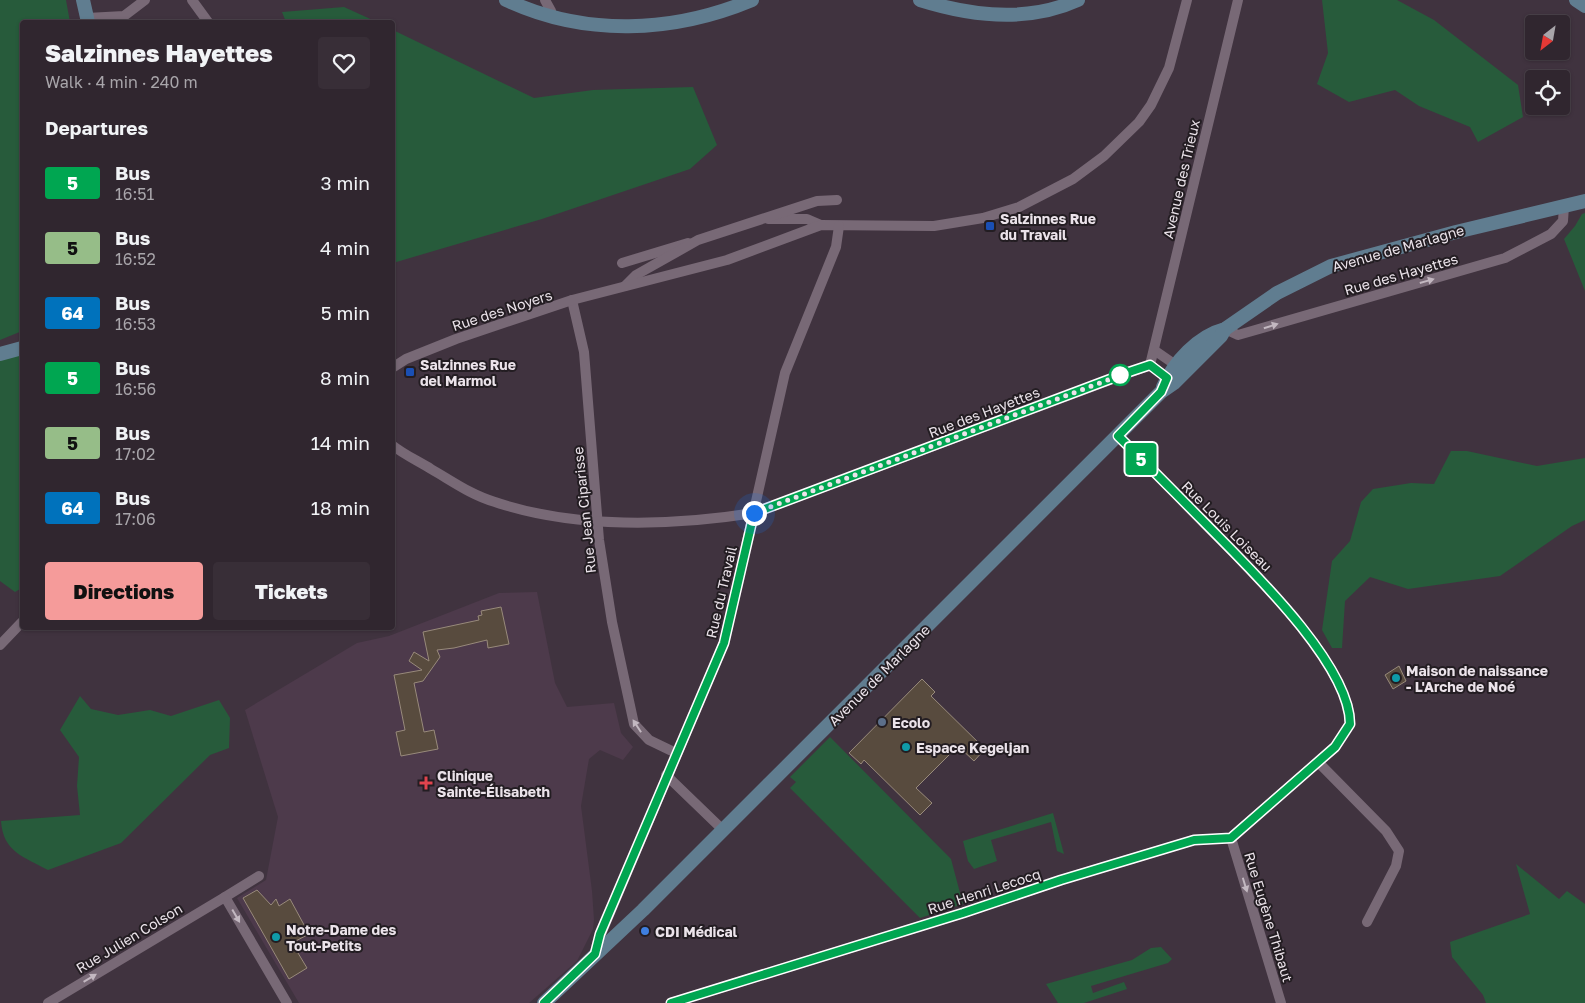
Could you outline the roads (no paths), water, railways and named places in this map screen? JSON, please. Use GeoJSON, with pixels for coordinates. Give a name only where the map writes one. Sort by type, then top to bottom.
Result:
{"type":"FeatureCollection","features":[{"type":"Feature","properties":{"kind":"main road"},"geometry":{"type":"LineString","coordinates":[[83,0],[88,20]]}},
{"type":"Feature","properties":{"kind":"main road"},"geometry":{"type":"LineString","coordinates":[[506,0],[552,18],[618,28],[659,25],[719,14],[752,0]]}},
{"type":"Feature","properties":{"kind":"main road"},"geometry":{"type":"LineString","coordinates":[[920,0],[946,8],[975,13],[1024,15],[1073,1]]}},
{"type":"Feature","properties":{"kind":"main road"},"geometry":{"type":"LineString","coordinates":[[1576,0],[1585,6]]}},
{"type":"Feature","properties":{"kind":"main road","name":"Avenue de Marlagne"},"geometry":{"type":"LineString","coordinates":[[1170,380],[1182,356],[1208,336],[1225,329],[1277,293],[1331,266],[1456,232],[1585,201]]}},
{"type":"Feature","properties":{"kind":"main road","name":"Avenue de Marlagne"},"geometry":{"type":"LineString","coordinates":[[544,1003],[643,910],[724,830],[1118,436],[1161,392],[1170,380],[1221,336],[1225,329]]}},
{"type":"Feature","properties":{"kind":"main road"},"geometry":{"type":"LineString","coordinates":[[0,354],[20,349]]}},
{"type":"Feature","properties":{"kind":"street"},"geometry":{"type":"LineString","coordinates":[[88,20],[124,16],[145,0]]}},
{"type":"Feature","properties":{"kind":"street"},"geometry":{"type":"LineString","coordinates":[[192,0],[207,20]]}},
{"type":"Feature","properties":{"kind":"street"},"geometry":{"type":"LineString","coordinates":[[545,0],[551,11],[552,18]]}},
{"type":"Feature","properties":{"kind":"street","name":"Rue des Noyers"},"geometry":{"type":"LineString","coordinates":[[764,218],[783,221],[807,220],[821,225],[839,226],[934,226],[983,218],[1019,207],[1073,179],[1126,137],[1151,105],[1169,68],[1187,0]]}},
{"type":"Feature","properties":{"kind":"street","name":"Avenue des Trieux"},"geometry":{"type":"LineString","coordinates":[[1150,365],[1238,0]]}},
{"type":"Feature","properties":{"kind":"street","name":"Rue des Noyers"},"geometry":{"type":"LineString","coordinates":[[622,263],[817,201],[836,200]]}},
{"type":"Feature","properties":{"kind":"street","name":"Rue des Hayettes"},"geometry":{"type":"LineString","coordinates":[[1225,329],[1238,335],[1505,258],[1551,234],[1563,221],[1564,206]]}},
{"type":"Feature","properties":{"kind":"street","name":"Rue des Noyers"},"geometry":{"type":"LineString","coordinates":[[395,366],[406,359],[456,339],[572,300],[727,260],[821,225]]}},
{"type":"Feature","properties":{"kind":"street","name":"Rue du Travail"},"geometry":{"type":"LineString","coordinates":[[595,954],[600,934],[666,775],[724,643],[785,373],[836,247],[839,226]]}},
{"type":"Feature","properties":{"kind":"street","name":"Rue des Noyers"},"geometry":{"type":"LineString","coordinates":[[623,288],[636,276],[698,240]]}},
{"type":"Feature","properties":{"kind":"street","name":"Rue Jean Ciparisse"},"geometry":{"type":"LineString","coordinates":[[572,300],[584,352],[597,520],[612,622],[634,724],[649,740],[676,753]]}},
{"type":"Feature","properties":{"kind":"street"},"geometry":{"type":"LineString","coordinates":[[1154,350],[1176,365]]}},
{"type":"Feature","properties":{"kind":"street"},"geometry":{"type":"LineString","coordinates":[[1150,365],[1170,380]]}},
{"type":"Feature","properties":{"kind":"street","name":"Rue des Hayettes"},"geometry":{"type":"LineString","coordinates":[[395,446],[466,490],[495,502],[546,515],[643,523],[707,521],[754,513],[1150,365]]}},
{"type":"Feature","properties":{"kind":"street","name":"Rue Louis Loiseau"},"geometry":{"type":"LineString","coordinates":[[1118,436],[1270,589],[1305,631],[1346,698],[1350,724],[1335,747],[1318,762]]}},
{"type":"Feature","properties":{"kind":"street"},"geometry":{"type":"LineString","coordinates":[[0,645],[20,624]]}},
{"type":"Feature","properties":{"kind":"street"},"geometry":{"type":"LineString","coordinates":[[1231,838],[1318,762],[1386,831],[1399,851],[1396,866],[1367,922]]}},
{"type":"Feature","properties":{"kind":"street"},"geometry":{"type":"LineString","coordinates":[[666,775],[724,830]]}},
{"type":"Feature","properties":{"kind":"street","name":"Rue Henri Lecocq"},"geometry":{"type":"LineString","coordinates":[[671,1003],[1194,840],[1231,838]]}},
{"type":"Feature","properties":{"kind":"street","name":"Rue Eugène Thibaut"},"geometry":{"type":"LineString","coordinates":[[1231,838],[1281,1003]]}},
{"type":"Feature","properties":{"kind":"street","name":"Rue Julien Colson"},"geometry":{"type":"LineString","coordinates":[[48,1003],[259,876]]}},
{"type":"Feature","properties":{"kind":"street"},"geometry":{"type":"LineString","coordinates":[[225,897],[287,1003]]}},
{"type":"Feature","properties":{"kind":"place","name":"Salzinnes Rue du Travail"},"geometry":{"type":"Point","coordinates":[990,226]}},
{"type":"Feature","properties":{"kind":"place","name":"Salzinnes Rue del Marmol"},"geometry":{"type":"Point","coordinates":[410,372]}},
{"type":"Feature","properties":{"kind":"place","name":"Maison de naissance - L'Arche de Noé"},"geometry":{"type":"Point","coordinates":[1396,678]}},
{"type":"Feature","properties":{"kind":"place","name":"Ecolo"},"geometry":{"type":"Point","coordinates":[882,722]}},
{"type":"Feature","properties":{"kind":"place","name":"Espace Kegeljan"},"geometry":{"type":"Point","coordinates":[906,747]}},
{"type":"Feature","properties":{"kind":"place","name":"Clinique Sainte-Élisabeth"},"geometry":{"type":"Point","coordinates":[426,783]}},
{"type":"Feature","properties":{"kind":"place","name":"CDI Médical"},"geometry":{"type":"Point","coordinates":[645,931]}},
{"type":"Feature","properties":{"kind":"place","name":"Notre-Dame des Tout-Petits"},"geometry":{"type":"Point","coordinates":[276,937]}}]}
